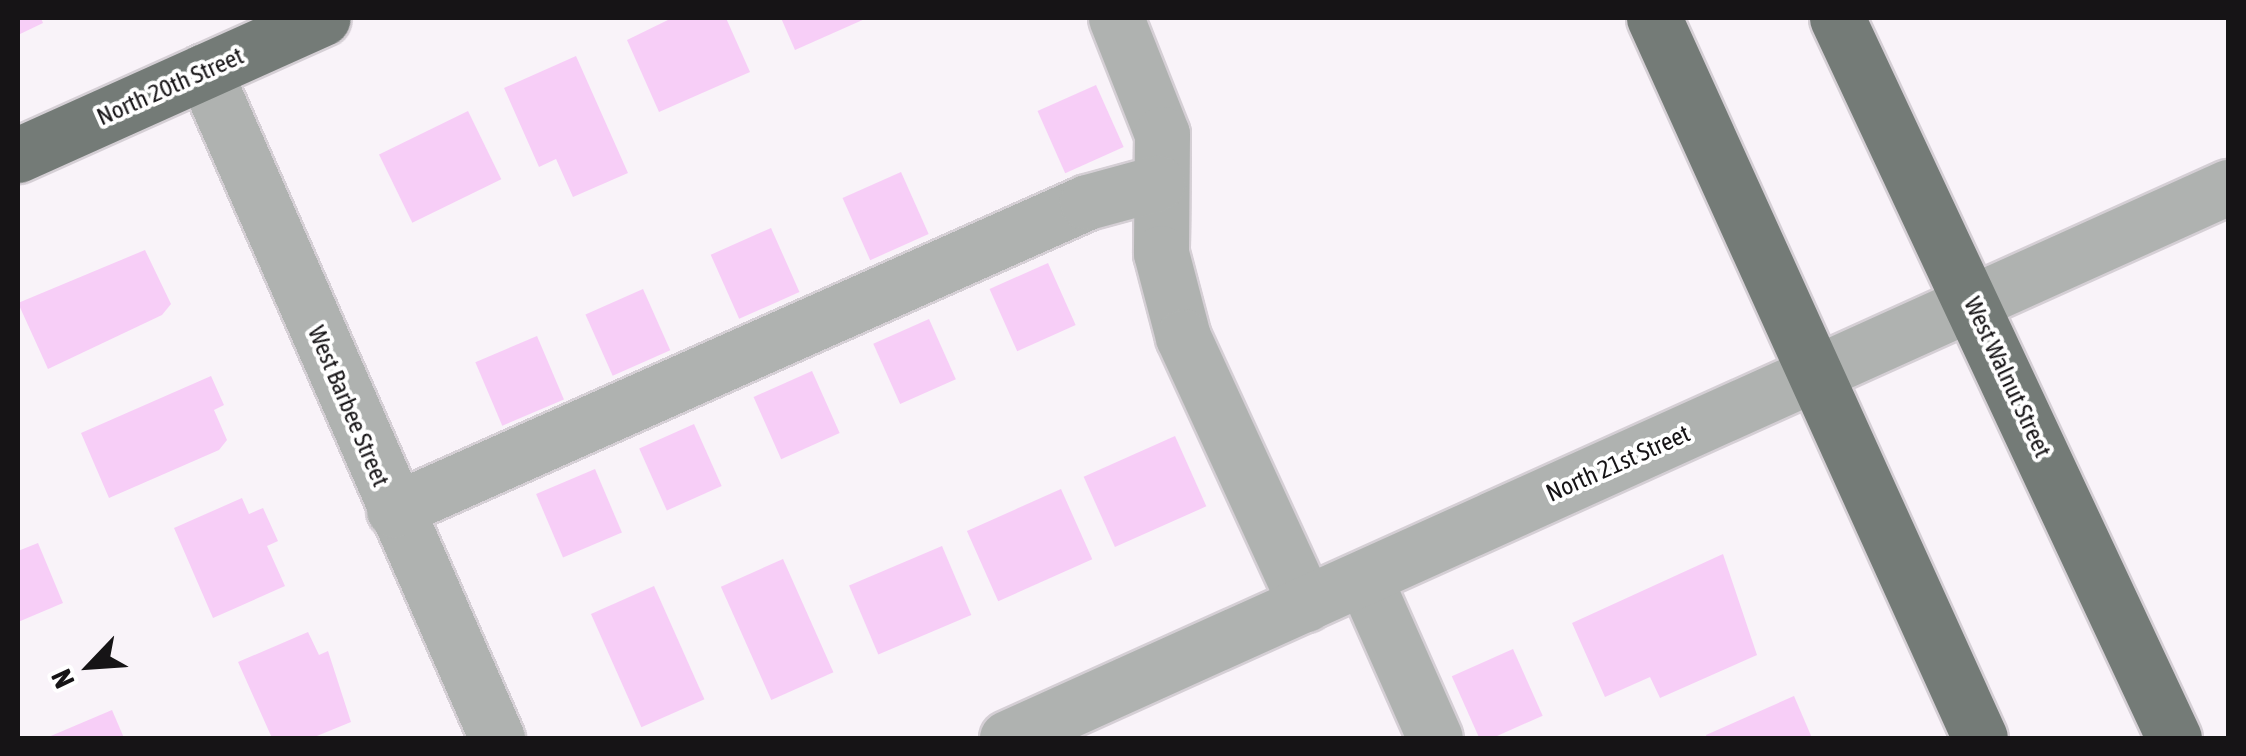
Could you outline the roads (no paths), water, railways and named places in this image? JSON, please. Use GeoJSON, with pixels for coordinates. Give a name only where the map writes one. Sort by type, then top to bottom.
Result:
{"type":"FeatureCollection","features":[{"type":"Feature","properties":{"kind":"main road","name":"North 20th Street"},"geometry":{"type":"LineString","coordinates":[[18,154],[323,18]]}},
{"type":"Feature","properties":{"kind":"main road"},"geometry":{"type":"LineString","coordinates":[[1654,18],[1810,376],[1980,738]]}},
{"type":"Feature","properties":{"kind":"main road","name":"West Walnut Street"},"geometry":{"type":"LineString","coordinates":[[1837,18],[1973,301],[2174,738]]}},
{"type":"Feature","properties":{"kind":"street"},"geometry":{"type":"LineString","coordinates":[[1116,18],[1162,134],[1156,184],[1161,253],[1183,337],[1306,604]]}},
{"type":"Feature","properties":{"kind":"street","name":"West Barbee Street"},"geometry":{"type":"LineString","coordinates":[[204,72],[497,738]]}},
{"type":"Feature","properties":{"kind":"street"},"geometry":{"type":"LineString","coordinates":[[394,510],[1087,202],[1156,184]]}},
{"type":"Feature","properties":{"kind":"street","name":"North 21st Street"},"geometry":{"type":"LineString","coordinates":[[1006,738],[2228,187]]}},
{"type":"Feature","properties":{"kind":"street"},"geometry":{"type":"LineString","coordinates":[[1364,578],[1434,738]]}}]}
